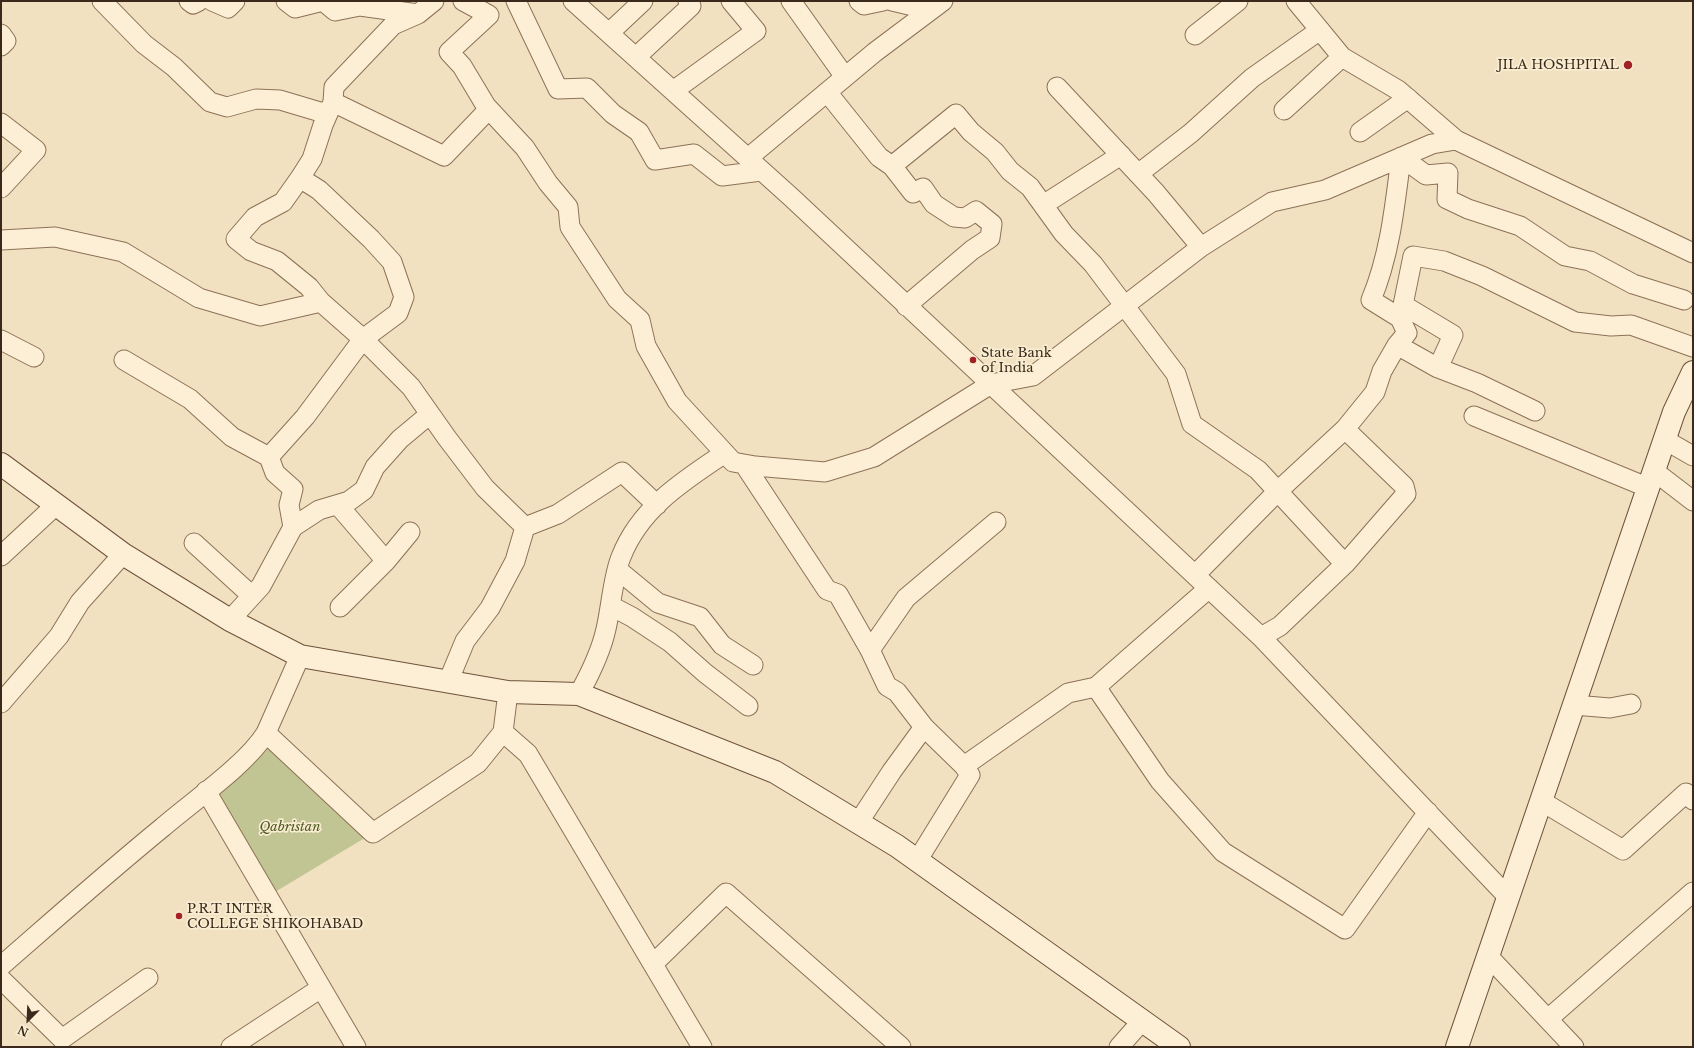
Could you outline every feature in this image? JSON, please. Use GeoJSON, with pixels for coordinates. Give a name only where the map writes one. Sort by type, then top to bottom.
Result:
{"type":"FeatureCollection","features":[{"type":"Feature","properties":{"kind":"main road"},"geometry":{"type":"LineString","coordinates":[[1457,1047],[1674,412],[1693,372]]}},
{"type":"Feature","properties":{"kind":"main road"},"geometry":{"type":"LineString","coordinates":[[1,464],[123,554],[230,620],[300,656],[508,692],[579,694],[775,772],[917,861],[1178,1047]]}},
{"type":"Feature","properties":{"kind":"street"},"geometry":{"type":"LineString","coordinates":[[102,1],[144,44],[174,67],[210,102],[227,107],[256,99],[280,100],[330,108],[444,156],[489,109]]}},
{"type":"Feature","properties":{"kind":"street"},"geometry":{"type":"LineString","coordinates":[[189,1],[193,4],[199,1]]}},
{"type":"Feature","properties":{"kind":"street"},"geometry":{"type":"LineString","coordinates":[[212,1],[228,8],[235,1]]}},
{"type":"Feature","properties":{"kind":"street"},"geometry":{"type":"LineString","coordinates":[[286,1],[295,8],[324,1],[335,11],[360,6],[418,14]]}},
{"type":"Feature","properties":{"kind":"street"},"geometry":{"type":"LineString","coordinates":[[434,1],[418,14],[393,26],[370,48],[356,66],[334,87],[330,108],[312,159],[300,178],[283,202],[255,217],[236,239],[252,251],[277,261],[309,287],[321,302],[363,339],[411,387],[485,488],[525,527]]}},
{"type":"Feature","properties":{"kind":"street"},"geometry":{"type":"LineString","coordinates":[[463,1],[489,15],[449,52],[462,66],[489,109],[525,148],[548,183],[568,207],[570,227],[617,299],[640,320],[646,346],[677,401],[734,462],[744,464],[826,472],[874,457],[991,384],[1033,376],[1201,247],[1272,202],[1325,190],[1432,144],[1456,140]]}},
{"type":"Feature","properties":{"kind":"street"},"geometry":{"type":"LineString","coordinates":[[516,1],[558,89],[588,88],[612,114],[639,132],[655,160],[694,154],[722,176],[754,165],[827,92],[936,6]]}},
{"type":"Feature","properties":{"kind":"street"},"geometry":{"type":"LineString","coordinates":[[573,1],[754,165],[991,384],[1261,637],[1508,897]]}},
{"type":"Feature","properties":{"kind":"street"},"geometry":{"type":"LineString","coordinates":[[609,33],[643,1]]}},
{"type":"Feature","properties":{"kind":"street"},"geometry":{"type":"LineString","coordinates":[[673,91],[756,31],[731,1]]}},
{"type":"Feature","properties":{"kind":"street"},"geometry":{"type":"LineString","coordinates":[[791,1],[845,77]]}},
{"type":"Feature","properties":{"kind":"street"},"geometry":{"type":"LineString","coordinates":[[859,1],[864,5],[883,1]]}},
{"type":"Feature","properties":{"kind":"street"},"geometry":{"type":"LineString","coordinates":[[892,1],[936,6]]}},
{"type":"Feature","properties":{"kind":"street"},"geometry":{"type":"LineString","coordinates":[[1195,35],[1238,1]]}},
{"type":"Feature","properties":{"kind":"street"},"geometry":{"type":"LineString","coordinates":[[1296,1],[1342,57],[1398,90],[1456,140],[1693,253]]}},
{"type":"Feature","properties":{"kind":"street"},"geometry":{"type":"LineString","coordinates":[[636,57],[692,2]]}},
{"type":"Feature","properties":{"kind":"street"},"geometry":{"type":"LineString","coordinates":[[1138,174],[1191,134],[1252,78],[1320,30]]}},
{"type":"Feature","properties":{"kind":"street"},"geometry":{"type":"LineString","coordinates":[[1,34],[6,41],[1,46]]}},
{"type":"Feature","properties":{"kind":"street"},"geometry":{"type":"LineString","coordinates":[[1284,110],[1342,57]]}},
{"type":"Feature","properties":{"kind":"street"},"geometry":{"type":"LineString","coordinates":[[1057,87],[1121,155],[1201,247]]}},
{"type":"Feature","properties":{"kind":"street"},"geometry":{"type":"LineString","coordinates":[[827,92],[879,158],[892,166],[913,194],[923,188],[934,204],[954,216],[965,218],[976,211],[992,224],[990,238],[966,255],[906,306]]}},
{"type":"Feature","properties":{"kind":"street"},"geometry":{"type":"LineString","coordinates":[[1360,132],[1408,98]]}},
{"type":"Feature","properties":{"kind":"street"},"geometry":{"type":"LineString","coordinates":[[892,166],[956,114],[971,132],[995,152],[1010,171],[1030,187],[1064,234],[1093,264],[1125,305],[1176,374],[1192,424],[1258,470],[1345,564]]}},
{"type":"Feature","properties":{"kind":"street"},"geometry":{"type":"LineString","coordinates":[[1,123],[36,150],[1,188]]}},
{"type":"Feature","properties":{"kind":"street"},"geometry":{"type":"LineString","coordinates":[[1043,205],[1121,155]]}},
{"type":"Feature","properties":{"kind":"street"},"geometry":{"type":"LineString","coordinates":[[1401,157],[1426,174],[1448,173],[1448,199],[1468,209],[1520,226],[1565,256],[1590,261],[1633,284],[1684,300]]}},
{"type":"Feature","properties":{"kind":"street"},"geometry":{"type":"LineString","coordinates":[[1195,575],[1278,492],[1345,429],[1375,392],[1382,371],[1397,345],[1407,333],[1400,318],[1371,300],[1378,283],[1394,213],[1401,157]]}},
{"type":"Feature","properties":{"kind":"street"},"geometry":{"type":"LineString","coordinates":[[269,457],[305,417],[363,339],[398,312],[404,297],[392,262],[371,239],[319,190],[300,178]]}},
{"type":"Feature","properties":{"kind":"street"},"geometry":{"type":"LineString","coordinates":[[1,240],[55,237],[123,252],[199,298],[260,316],[321,302]]}},
{"type":"Feature","properties":{"kind":"street"},"geometry":{"type":"LineString","coordinates":[[1438,368],[1453,335],[1403,305],[1413,256],[1444,261],[1482,276],[1575,322],[1610,326],[1632,325],[1693,347]]}},
{"type":"Feature","properties":{"kind":"street"},"geometry":{"type":"LineString","coordinates":[[1,340],[34,357]]}},
{"type":"Feature","properties":{"kind":"street"},"geometry":{"type":"LineString","coordinates":[[1397,345],[1438,368],[1477,382],[1535,411]]}},
{"type":"Feature","properties":{"kind":"street"},"geometry":{"type":"LineString","coordinates":[[124,360],[190,399],[232,437],[269,457],[275,473],[293,489],[288,505],[293,527]]}},
{"type":"Feature","properties":{"kind":"street"},"geometry":{"type":"LineString","coordinates":[[230,620],[251,595],[261,586],[293,527],[319,510],[349,501],[364,490],[375,467],[400,439],[430,414]]}},
{"type":"Feature","properties":{"kind":"street"},"geometry":{"type":"LineString","coordinates":[[1474,416],[1652,479],[1693,501]]}},
{"type":"Feature","properties":{"kind":"street"},"geometry":{"type":"LineString","coordinates":[[1261,637],[1280,626],[1345,564],[1406,494],[1404,486],[1345,429]]}},
{"type":"Feature","properties":{"kind":"street"},"geometry":{"type":"LineString","coordinates":[[1665,440],[1693,456]]}},
{"type":"Feature","properties":{"kind":"street"},"geometry":{"type":"LineString","coordinates":[[579,694],[593,668],[606,631],[620,558],[642,520],[673,488],[725,453]]}},
{"type":"Feature","properties":{"kind":"street"},"geometry":{"type":"LineString","coordinates":[[744,464],[827,590],[838,594],[870,650],[887,686],[897,692],[924,727],[964,766],[970,775],[917,861]]}},
{"type":"Feature","properties":{"kind":"street"},"geometry":{"type":"LineString","coordinates":[[525,527],[558,514],[622,472],[657,505]]}},
{"type":"Feature","properties":{"kind":"street"},"geometry":{"type":"LineString","coordinates":[[1,556],[56,505]]}},
{"type":"Feature","properties":{"kind":"street"},"geometry":{"type":"LineString","coordinates":[[338,505],[386,561]]}},
{"type":"Feature","properties":{"kind":"street"},"geometry":{"type":"LineString","coordinates":[[870,650],[906,598],[996,522]]}},
{"type":"Feature","properties":{"kind":"street"},"geometry":{"type":"LineString","coordinates":[[448,682],[465,641],[490,608],[515,561],[525,527]]}},
{"type":"Feature","properties":{"kind":"street"},"geometry":{"type":"LineString","coordinates":[[340,607],[386,561],[410,532]]}},
{"type":"Feature","properties":{"kind":"street"},"geometry":{"type":"LineString","coordinates":[[194,543],[251,595]]}},
{"type":"Feature","properties":{"kind":"street"},"geometry":{"type":"LineString","coordinates":[[1,702],[59,636],[80,602],[123,554]]}},
{"type":"Feature","properties":{"kind":"street"},"geometry":{"type":"LineString","coordinates":[[618,570],[658,603],[700,617],[722,645],[753,665]]}},
{"type":"Feature","properties":{"kind":"street"},"geometry":{"type":"LineString","coordinates":[[964,766],[1068,693],[1096,688],[1209,588]]}},
{"type":"Feature","properties":{"kind":"street"},"geometry":{"type":"LineString","coordinates":[[610,606],[632,617],[670,642],[705,673],[748,706]]}},
{"type":"Feature","properties":{"kind":"street"},"geometry":{"type":"LineString","coordinates":[[1,966],[137,848],[206,791],[261,741],[266,733],[300,656]]}},
{"type":"Feature","properties":{"kind":"street"},"geometry":{"type":"LineString","coordinates":[[1096,688],[1160,781],[1222,852],[1345,929],[1428,812]]}},
{"type":"Feature","properties":{"kind":"street"},"geometry":{"type":"LineString","coordinates":[[266,733],[373,833],[478,763],[503,732],[508,692]]}},
{"type":"Feature","properties":{"kind":"street"},"geometry":{"type":"LineString","coordinates":[[1574,705],[1610,708],[1631,704]]}},
{"type":"Feature","properties":{"kind":"street"},"geometry":{"type":"LineString","coordinates":[[858,823],[892,771],[924,727]]}},
{"type":"Feature","properties":{"kind":"street"},"geometry":{"type":"LineString","coordinates":[[503,732],[528,754],[702,1047]]}},
{"type":"Feature","properties":{"kind":"street"},"geometry":{"type":"LineString","coordinates":[[206,791],[356,1047]]}},
{"type":"Feature","properties":{"kind":"street"},"geometry":{"type":"LineString","coordinates":[[1541,801],[1623,850],[1686,793],[1693,800]]}},
{"type":"Feature","properties":{"kind":"street"},"geometry":{"type":"LineString","coordinates":[[1548,1019],[1693,892]]}},
{"type":"Feature","properties":{"kind":"street"},"geometry":{"type":"LineString","coordinates":[[652,964],[726,894],[901,1047]]}},
{"type":"Feature","properties":{"kind":"street"},"geometry":{"type":"LineString","coordinates":[[1488,956],[1574,1047]]}},
{"type":"Feature","properties":{"kind":"street"},"geometry":{"type":"LineString","coordinates":[[1,979],[62,1039],[148,978]]}},
{"type":"Feature","properties":{"kind":"street"},"geometry":{"type":"LineString","coordinates":[[232,1047],[321,988]]}},
{"type":"Feature","properties":{"kind":"street"},"geometry":{"type":"LineString","coordinates":[[1119,1047],[1142,1021]]}},
{"type":"Feature","properties":{"kind":"green space","name":"Qabristan"},"geometry":{"type":"Polygon","coordinates":[[[265,740],[368,836],[275,892],[214,791],[265,740]]]}},
{"type":"Feature","properties":{"kind":"place","name":"JILA HOSHPITAL"},"geometry":{"type":"Point","coordinates":[1628,65]}},
{"type":"Feature","properties":{"kind":"place","name":"State Bank of India"},"geometry":{"type":"Point","coordinates":[973,360]}},
{"type":"Feature","properties":{"kind":"place","name":"P.R.T INTER COLLEGE SHIKOHABAD"},"geometry":{"type":"Point","coordinates":[179,916]}}]}
